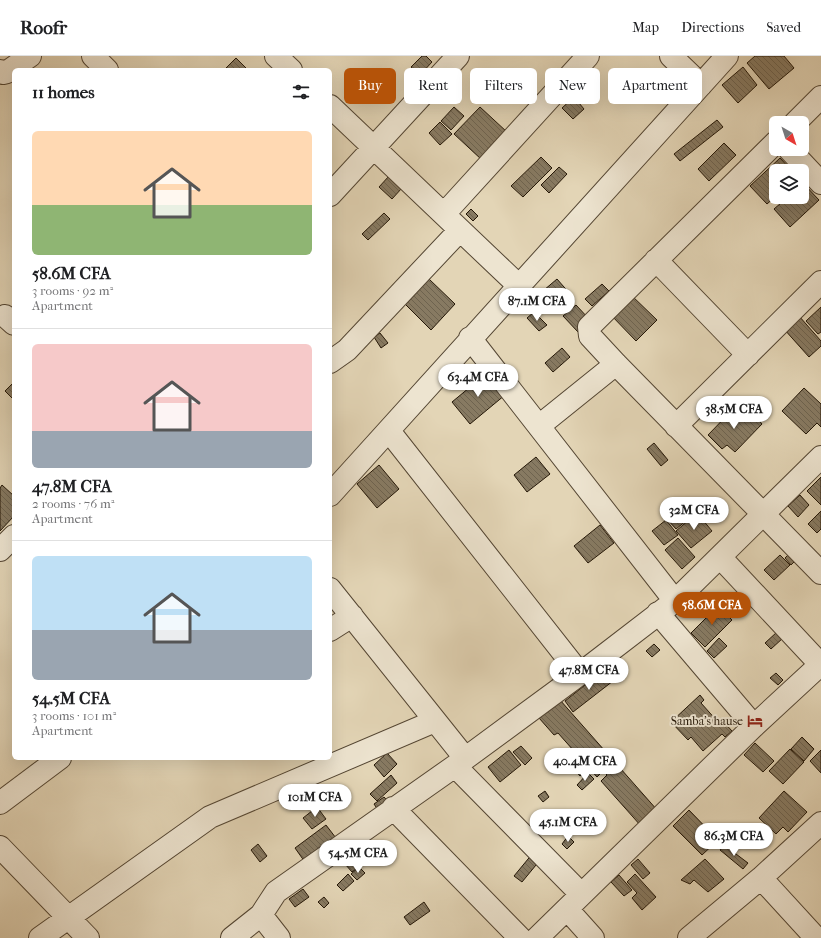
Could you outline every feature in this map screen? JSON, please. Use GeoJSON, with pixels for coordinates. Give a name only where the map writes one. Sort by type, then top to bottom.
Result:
{"type":"FeatureCollection","features":[{"type":"Feature","properties":{"kind":"street"},"geometry":{"type":"LineString","coordinates":[[13,68],[30,56]]}},
{"type":"Feature","properties":{"kind":"street"},"geometry":{"type":"LineString","coordinates":[[93,56],[105,68]]}},
{"type":"Feature","properties":{"kind":"street"},"geometry":{"type":"LineString","coordinates":[[276,56],[289,68]]}},
{"type":"Feature","properties":{"kind":"street"},"geometry":{"type":"LineString","coordinates":[[332,192],[458,56]]}},
{"type":"Feature","properties":{"kind":"street"},"geometry":{"type":"LineString","coordinates":[[444,214],[588,56]]}},
{"type":"Feature","properties":{"kind":"street"},"geometry":{"type":"LineString","coordinates":[[670,56],[683,68]]}},
{"type":"Feature","properties":{"kind":"street"},"geometry":{"type":"LineString","coordinates":[[702,84],[726,56]]}},
{"type":"Feature","properties":{"kind":"street"},"geometry":{"type":"LineString","coordinates":[[0,71],[3,73],[12,69]]}},
{"type":"Feature","properties":{"kind":"street"},"geometry":{"type":"LineString","coordinates":[[802,116],[821,96]]}},
{"type":"Feature","properties":{"kind":"street"},"geometry":{"type":"LineString","coordinates":[[332,493],[389,431],[470,338],[684,104]]}},
{"type":"Feature","properties":{"kind":"street"},"geometry":{"type":"LineString","coordinates":[[332,108],[519,286]]}},
{"type":"Feature","properties":{"kind":"street"},"geometry":{"type":"LineString","coordinates":[[769,149],[589,327],[588,331],[590,336],[616,364],[762,515],[821,573]]}},
{"type":"Feature","properties":{"kind":"street"},"geometry":{"type":"LineString","coordinates":[[796,156],[821,183]]}},
{"type":"Feature","properties":{"kind":"street"},"geometry":{"type":"LineString","coordinates":[[332,361],[347,350],[460,230]]}},
{"type":"Feature","properties":{"kind":"street"},"geometry":{"type":"LineString","coordinates":[[656,260],[748,355]]}},
{"type":"Feature","properties":{"kind":"street"},"geometry":{"type":"LineString","coordinates":[[676,426],[821,282]]}},
{"type":"Feature","properties":{"kind":"street"},"geometry":{"type":"LineString","coordinates":[[470,338],[539,426],[666,607],[754,726]]}},
{"type":"Feature","properties":{"kind":"street"},"geometry":{"type":"LineString","coordinates":[[539,426],[616,364]]}},
{"type":"Feature","properties":{"kind":"street"},"geometry":{"type":"LineString","coordinates":[[389,431],[580,674]]}},
{"type":"Feature","properties":{"kind":"street"},"geometry":{"type":"LineString","coordinates":[[232,938],[261,915],[276,892],[460,762],[580,674],[666,607],[720,557],[821,457]]}},
{"type":"Feature","properties":{"kind":"street"},"geometry":{"type":"LineString","coordinates":[[0,550],[12,538]]}},
{"type":"Feature","properties":{"kind":"street"},"geometry":{"type":"LineString","coordinates":[[537,938],[754,726],[821,665],[720,557]]}},
{"type":"Feature","properties":{"kind":"street"},"geometry":{"type":"LineString","coordinates":[[332,591],[435,721],[460,762],[574,902],[593,938]]}},
{"type":"Feature","properties":{"kind":"street"},"geometry":{"type":"LineString","coordinates":[[332,629],[352,616]]}},
{"type":"Feature","properties":{"kind":"street"},"geometry":{"type":"LineString","coordinates":[[40,938],[68,916],[210,817],[435,721]]}},
{"type":"Feature","properties":{"kind":"street"},"geometry":{"type":"LineString","coordinates":[[0,803],[57,760]]}},
{"type":"Feature","properties":{"kind":"street"},"geometry":{"type":"LineString","coordinates":[[393,808],[520,938]]}},
{"type":"Feature","properties":{"kind":"street"},"geometry":{"type":"LineString","coordinates":[[689,938],[761,878],[821,823]]}},
{"type":"Feature","properties":{"kind":"street"},"geometry":{"type":"LineString","coordinates":[[0,847],[88,938]]}},
{"type":"Feature","properties":{"kind":"street"},"geometry":{"type":"LineString","coordinates":[[761,878],[816,938]]}},
{"type":"Feature","properties":{"kind":"street"},"geometry":{"type":"LineString","coordinates":[[261,915],[279,938]]}},
{"type":"Feature","properties":{"kind":"building"},"geometry":{"type":"Polygon","coordinates":[[[422,56],[426,56],[432,62],[426,68],[411,67],[422,56]]]}},
{"type":"Feature","properties":{"kind":"building"},"geometry":{"type":"Polygon","coordinates":[[[755,56],[784,56],[794,68],[769,89],[747,63],[755,56]]]}},
{"type":"Feature","properties":{"kind":"building"},"geometry":{"type":"Polygon","coordinates":[[[236,58],[246,68],[226,68],[236,58]]]}},
{"type":"Feature","properties":{"kind":"building"},"geometry":{"type":"Polygon","coordinates":[[[743,67],[757,85],[738,103],[722,85],[743,67]]]}},
{"type":"Feature","properties":{"kind":"building"},"geometry":{"type":"Polygon","coordinates":[[[566,104],[580,104],[584,109],[573,119],[562,108],[566,104]]]}},
{"type":"Feature","properties":{"kind":"building"},"geometry":{"type":"Polygon","coordinates":[[[454,107],[464,116],[451,130],[441,121],[454,107]]]}},
{"type":"Feature","properties":{"kind":"building"},"geometry":{"type":"Polygon","coordinates":[[[480,107],[507,132],[482,160],[454,134],[480,107]]]}},
{"type":"Feature","properties":{"kind":"building"},"geometry":{"type":"Polygon","coordinates":[[[717,120],[723,127],[680,161],[674,154],[717,120]]]}},
{"type":"Feature","properties":{"kind":"building"},"geometry":{"type":"Polygon","coordinates":[[[440,122],[452,134],[440,145],[429,133],[440,122]]]}},
{"type":"Feature","properties":{"kind":"building"},"geometry":{"type":"Polygon","coordinates":[[[724,143],[736,155],[709,181],[698,169],[724,143]]]}},
{"type":"Feature","properties":{"kind":"building"},"geometry":{"type":"Polygon","coordinates":[[[541,157],[552,168],[523,197],[511,186],[541,157]]]}},
{"type":"Feature","properties":{"kind":"building"},"geometry":{"type":"Polygon","coordinates":[[[780,158],[786,164],[774,164],[780,158]]]}},
{"type":"Feature","properties":{"kind":"building"},"geometry":{"type":"Polygon","coordinates":[[[559,167],[567,174],[549,193],[541,185],[559,167]]]}},
{"type":"Feature","properties":{"kind":"building"},"geometry":{"type":"Polygon","coordinates":[[[769,168],[769,202],[767,204],[750,186],[769,168]]]}},
{"type":"Feature","properties":{"kind":"building"},"geometry":{"type":"Polygon","coordinates":[[[389,176],[402,188],[392,199],[379,187],[389,176]]]}},
{"type":"Feature","properties":{"kind":"building"},"geometry":{"type":"Polygon","coordinates":[[[809,189],[819,200],[790,227],[774,209],[780,204],[809,204],[809,189]]]}},
{"type":"Feature","properties":{"kind":"building"},"geometry":{"type":"Polygon","coordinates":[[[471,209],[478,216],[473,221],[466,214],[471,209]]]}},
{"type":"Feature","properties":{"kind":"building"},"geometry":{"type":"Polygon","coordinates":[[[384,213],[390,219],[368,240],[362,234],[384,213]]]}},
{"type":"Feature","properties":{"kind":"building"},"geometry":{"type":"Polygon","coordinates":[[[429,279],[455,304],[431,330],[405,304],[429,279]]]}},
{"type":"Feature","properties":{"kind":"building"},"geometry":{"type":"Polygon","coordinates":[[[557,279],[571,295],[552,312],[537,296],[557,279]]]}},
{"type":"Feature","properties":{"kind":"building"},"geometry":{"type":"Polygon","coordinates":[[[602,284],[609,291],[592,306],[585,299],[602,284]]]}},
{"type":"Feature","properties":{"kind":"building"},"geometry":{"type":"Polygon","coordinates":[[[629,293],[657,320],[636,341],[609,313],[629,293]]]}},
{"type":"Feature","properties":{"kind":"building"},"geometry":{"type":"Polygon","coordinates":[[[576,305],[590,320],[578,332],[563,316],[576,305]]]}},
{"type":"Feature","properties":{"kind":"building"},"geometry":{"type":"Polygon","coordinates":[[[821,307],[821,332],[818,334],[806,321],[821,307]]]}},
{"type":"Feature","properties":{"kind":"building"},"geometry":{"type":"Polygon","coordinates":[[[534,312],[547,325],[539,331],[527,318],[534,312]]]}},
{"type":"Feature","properties":{"kind":"building"},"geometry":{"type":"Polygon","coordinates":[[[799,316],[821,341],[821,346],[809,357],[784,329],[799,316]]]}},
{"type":"Feature","properties":{"kind":"building"},"geometry":{"type":"Polygon","coordinates":[[[380,333],[388,343],[381,348],[374,337],[380,333]]]}},
{"type":"Feature","properties":{"kind":"building"},"geometry":{"type":"Polygon","coordinates":[[[562,348],[570,357],[553,372],[545,363],[562,348]]]}},
{"type":"Feature","properties":{"kind":"building"},"geometry":{"type":"Polygon","coordinates":[[[487,373],[505,395],[470,424],[452,402],[487,373]]]}},
{"type":"Feature","properties":{"kind":"building"},"geometry":{"type":"Polygon","coordinates":[[[12,384],[12,398],[5,391],[12,384]]]}},
{"type":"Feature","properties":{"kind":"building"},"geometry":{"type":"Polygon","coordinates":[[[804,388],[821,404],[821,427],[817,423],[806,434],[782,411],[804,388]]]}},
{"type":"Feature","properties":{"kind":"building"},"geometry":{"type":"Polygon","coordinates":[[[736,406],[752,421],[756,417],[762,424],[735,452],[727,445],[722,449],[708,435],[736,406]]]}},
{"type":"Feature","properties":{"kind":"building"},"geometry":{"type":"Polygon","coordinates":[[[654,443],[668,460],[661,466],[647,449],[654,443]]]}},
{"type":"Feature","properties":{"kind":"building"},"geometry":{"type":"Polygon","coordinates":[[[536,457],[550,474],[527,492],[514,475],[536,457]]]}},
{"type":"Feature","properties":{"kind":"building"},"geometry":{"type":"Polygon","coordinates":[[[379,465],[399,489],[377,508],[357,484],[379,465]]]}},
{"type":"Feature","properties":{"kind":"building"},"geometry":{"type":"Polygon","coordinates":[[[821,477],[821,505],[807,491],[821,477]]]}},
{"type":"Feature","properties":{"kind":"building"},"geometry":{"type":"Polygon","coordinates":[[[2,485],[12,494],[12,518],[0,531],[0,488],[2,485]]]}},
{"type":"Feature","properties":{"kind":"building"},"geometry":{"type":"Polygon","coordinates":[[[800,495],[809,505],[798,517],[788,506],[800,495]]]}},
{"type":"Feature","properties":{"kind":"building"},"geometry":{"type":"Polygon","coordinates":[[[688,501],[697,512],[676,529],[667,519],[688,501]]]}},
{"type":"Feature","properties":{"kind":"building"},"geometry":{"type":"Polygon","coordinates":[[[821,511],[821,529],[817,533],[808,524],[821,511]]]}},
{"type":"Feature","properties":{"kind":"building"},"geometry":{"type":"Polygon","coordinates":[[[697,513],[712,531],[691,548],[676,531],[697,513]]]}},
{"type":"Feature","properties":{"kind":"building"},"geometry":{"type":"Polygon","coordinates":[[[666,520],[678,535],[664,545],[652,531],[666,520]]]}},
{"type":"Feature","properties":{"kind":"building"},"geometry":{"type":"Polygon","coordinates":[[[600,525],[614,543],[588,563],[574,546],[600,525]]]}},
{"type":"Feature","properties":{"kind":"building"},"geometry":{"type":"Polygon","coordinates":[[[678,538],[695,557],[682,569],[665,550],[678,538]]]}},
{"type":"Feature","properties":{"kind":"building"},"geometry":{"type":"Polygon","coordinates":[[[795,548],[801,555],[791,565],[785,558],[795,548]]]}},
{"type":"Feature","properties":{"kind":"building"},"geometry":{"type":"Polygon","coordinates":[[[780,555],[790,565],[774,580],[764,570],[780,555]]]}},
{"type":"Feature","properties":{"kind":"building"},"geometry":{"type":"Polygon","coordinates":[[[718,606],[732,620],[705,647],[691,633],[718,606]]]}},
{"type":"Feature","properties":{"kind":"building"},"geometry":{"type":"Polygon","coordinates":[[[777,632],[783,638],[771,649],[765,643],[777,632]]]}},
{"type":"Feature","properties":{"kind":"building"},"geometry":{"type":"Polygon","coordinates":[[[719,638],[727,646],[714,658],[707,651],[719,638]]]}},
{"type":"Feature","properties":{"kind":"building"},"geometry":{"type":"Polygon","coordinates":[[[654,644],[660,650],[652,657],[646,651],[654,644]]]}},
{"type":"Feature","properties":{"kind":"building"},"geometry":{"type":"Polygon","coordinates":[[[604,670],[613,681],[573,712],[565,701],[604,670]]]}},
{"type":"Feature","properties":{"kind":"building"},"geometry":{"type":"Polygon","coordinates":[[[776,673],[783,680],[778,685],[770,678],[776,673]]]}},
{"type":"Feature","properties":{"kind":"building"},"geometry":{"type":"Polygon","coordinates":[[[700,695],[704,700],[701,703],[718,722],[721,719],[732,731],[725,737],[722,734],[703,751],[691,737],[688,740],[671,722],[700,695]]]}},
{"type":"Feature","properties":{"kind":"building"},"geometry":{"type":"Polygon","coordinates":[[[560,700],[658,811],[641,826],[601,781],[607,775],[603,771],[597,777],[558,733],[554,735],[539,718],[560,700]]]}},
{"type":"Feature","properties":{"kind":"building"},"geometry":{"type":"Polygon","coordinates":[[[802,737],[814,749],[804,761],[791,749],[802,737]]]}},
{"type":"Feature","properties":{"kind":"building"},"geometry":{"type":"Polygon","coordinates":[[[755,743],[774,761],[763,772],[744,755],[755,743]]]}},
{"type":"Feature","properties":{"kind":"building"},"geometry":{"type":"Polygon","coordinates":[[[521,746],[532,758],[525,765],[513,752],[521,746]]]}},
{"type":"Feature","properties":{"kind":"building"},"geometry":{"type":"Polygon","coordinates":[[[790,749],[804,762],[783,784],[769,771],[790,749]]]}},
{"type":"Feature","properties":{"kind":"building"},"geometry":{"type":"Polygon","coordinates":[[[509,750],[521,765],[500,782],[488,767],[509,750]]]}},
{"type":"Feature","properties":{"kind":"building"},"geometry":{"type":"Polygon","coordinates":[[[821,750],[821,773],[810,761],[821,750]]]}},
{"type":"Feature","properties":{"kind":"building"},"geometry":{"type":"Polygon","coordinates":[[[387,753],[397,764],[384,777],[374,765],[387,753]]]}},
{"type":"Feature","properties":{"kind":"building"},"geometry":{"type":"Polygon","coordinates":[[[578,759],[587,770],[580,776],[571,765],[578,759]]]}},
{"type":"Feature","properties":{"kind":"building"},"geometry":{"type":"Polygon","coordinates":[[[588,773],[594,779],[582,790],[577,785],[588,773]]]}},
{"type":"Feature","properties":{"kind":"building"},"geometry":{"type":"Polygon","coordinates":[[[391,775],[397,783],[377,801],[370,794],[391,775]]]}},
{"type":"Feature","properties":{"kind":"building"},"geometry":{"type":"Polygon","coordinates":[[[545,791],[549,797],[543,802],[538,796],[545,791]]]}},
{"type":"Feature","properties":{"kind":"building"},"geometry":{"type":"Polygon","coordinates":[[[784,791],[807,812],[788,832],[783,827],[776,834],[759,818],[784,791]]]}},
{"type":"Feature","properties":{"kind":"building"},"geometry":{"type":"Polygon","coordinates":[[[384,797],[393,807],[382,816],[374,804],[384,797]]]}},
{"type":"Feature","properties":{"kind":"building"},"geometry":{"type":"Polygon","coordinates":[[[317,807],[326,819],[312,829],[303,818],[317,807]]]}},
{"type":"Feature","properties":{"kind":"building"},"geometry":{"type":"Polygon","coordinates":[[[689,810],[718,840],[702,855],[673,826],[689,810]]]}},
{"type":"Feature","properties":{"kind":"building"},"geometry":{"type":"Polygon","coordinates":[[[326,825],[339,842],[307,865],[295,848],[326,825]]]}},
{"type":"Feature","properties":{"kind":"building"},"geometry":{"type":"Polygon","coordinates":[[[568,836],[574,842],[567,849],[562,844],[568,836]]]}},
{"type":"Feature","properties":{"kind":"building"},"geometry":{"type":"Polygon","coordinates":[[[258,844],[267,856],[260,862],[251,850],[258,844]]]}},
{"type":"Feature","properties":{"kind":"building"},"geometry":{"type":"Polygon","coordinates":[[[724,845],[748,863],[743,869],[720,850],[724,845]]]}},
{"type":"Feature","properties":{"kind":"building"},"geometry":{"type":"Polygon","coordinates":[[[359,853],[366,861],[352,872],[345,864],[359,853]]]}},
{"type":"Feature","properties":{"kind":"building"},"geometry":{"type":"Polygon","coordinates":[[[533,853],[541,859],[522,882],[514,876],[533,853]]]}},
{"type":"Feature","properties":{"kind":"building"},"geometry":{"type":"Polygon","coordinates":[[[638,859],[650,873],[643,879],[631,865],[638,859]]]}},
{"type":"Feature","properties":{"kind":"building"},"geometry":{"type":"Polygon","coordinates":[[[705,859],[724,879],[708,892],[694,880],[690,884],[681,880],[705,859]]]}},
{"type":"Feature","properties":{"kind":"building"},"geometry":{"type":"Polygon","coordinates":[[[359,867],[365,873],[357,880],[351,874],[359,867]]]}},
{"type":"Feature","properties":{"kind":"building"},"geometry":{"type":"Polygon","coordinates":[[[348,874],[354,881],[343,891],[337,885],[348,874]]]}},
{"type":"Feature","properties":{"kind":"building"},"geometry":{"type":"Polygon","coordinates":[[[635,874],[656,897],[642,910],[632,898],[637,893],[627,882],[635,874]]]}},
{"type":"Feature","properties":{"kind":"building"},"geometry":{"type":"Polygon","coordinates":[[[619,875],[632,890],[624,896],[611,882],[619,875]]]}},
{"type":"Feature","properties":{"kind":"building"},"geometry":{"type":"Polygon","coordinates":[[[303,889],[309,897],[295,907],[289,899],[303,889]]]}},
{"type":"Feature","properties":{"kind":"building"},"geometry":{"type":"Polygon","coordinates":[[[324,897],[329,903],[324,908],[318,902],[324,897]]]}},
{"type":"Feature","properties":{"kind":"building"},"geometry":{"type":"Polygon","coordinates":[[[424,902],[430,911],[410,925],[404,917],[424,902]]]}},
{"type":"Feature","properties":{"kind":"place","name":"Samba's hause"},"geometry":{"type":"Point","coordinates":[755,721]}}]}
